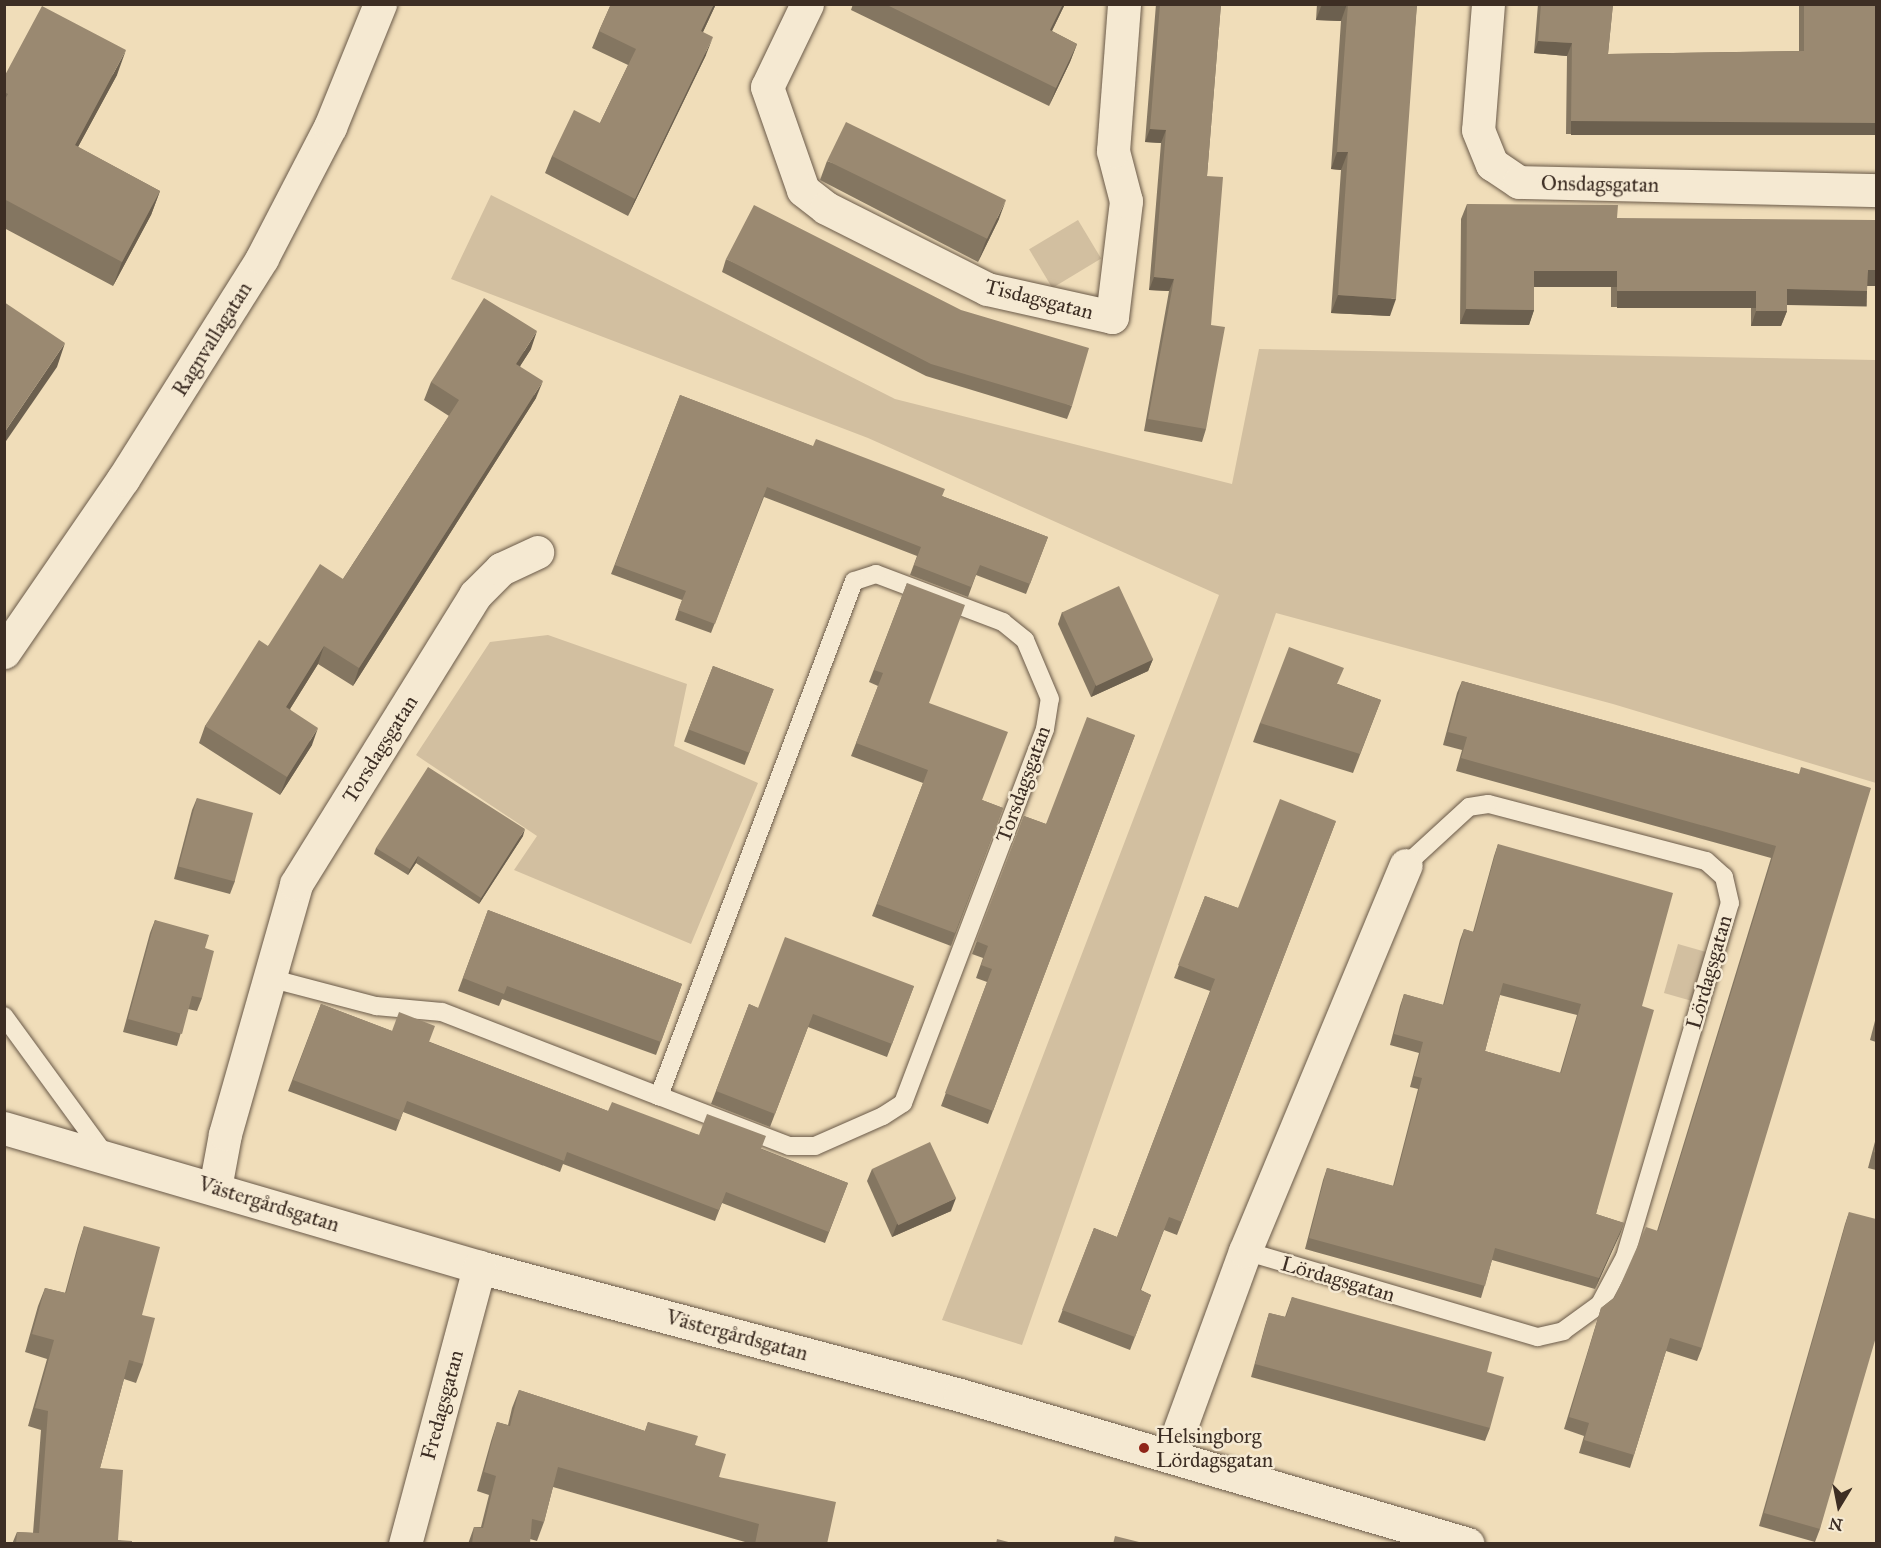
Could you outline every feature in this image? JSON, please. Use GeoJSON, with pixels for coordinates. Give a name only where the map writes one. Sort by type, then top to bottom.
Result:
{"type":"FeatureCollection","features":[{"type":"Feature","properties":{"kind":"street","name":"Ragnvallagatan"},"geometry":{"type":"LineString","coordinates":[[4,652],[123,479],[262,258],[330,127],[380,4]]}},
{"type":"Feature","properties":{"kind":"street","name":"Tisdagsgatan"},"geometry":{"type":"LineString","coordinates":[[807,4],[767,87],[803,190],[826,208],[987,289],[1112,317],[1126,201],[1113,151],[1124,4]]}},
{"type":"Feature","properties":{"kind":"street","name":"Onsdagsgatan"},"geometry":{"type":"LineString","coordinates":[[1488,4],[1478,130],[1492,164],[1519,182],[1876,190]]}},
{"type":"Feature","properties":{"kind":"street","name":"Torsdagsgatan"},"geometry":{"type":"LineString","coordinates":[[215,1188],[269,978],[296,884],[475,595],[501,569],[537,552]]}},
{"type":"Feature","properties":{"kind":"street","name":"Lördagsgatan"},"geometry":{"type":"LineString","coordinates":[[1170,1456],[1245,1251],[1406,865]]}},
{"type":"Feature","properties":{"kind":"street","name":"Västergårdsgatan"},"geometry":{"type":"LineString","coordinates":[[4,1128],[479,1267],[1170,1456],[1468,1544]]}},
{"type":"Feature","properties":{"kind":"street","name":"Fredagsgatan"},"geometry":{"type":"LineString","coordinates":[[405,1544],[479,1267]]}},
{"type":"Feature","properties":{"kind":"lane","name":"Torsdagsgatan"},"geometry":{"type":"LineString","coordinates":[[269,978],[376,1006],[442,1012],[659,1096],[789,1146],[815,1146],[903,1103],[1045,729],[1050,699],[1025,640],[1004,622],[876,574],[854,581],[659,1096]]}},
{"type":"Feature","properties":{"kind":"lane","name":"Lördagsgatan"},"geometry":{"type":"LineString","coordinates":[[1245,1251],[1538,1337],[1563,1331],[1600,1304],[1625,1257],[1730,903],[1724,877],[1706,861],[1488,804],[1469,807],[1406,865]]}},
{"type":"Feature","properties":{"kind":"lane"},"geometry":{"type":"LineString","coordinates":[[4,1016],[87,1136],[109,1158]]}},
{"type":"Feature","properties":{"kind":"shaded area"},"geometry":{"type":"Polygon","coordinates":[[[491,195],[895,399],[1232,484],[1259,349],[1876,360],[1876,783],[1613,704],[1276,613],[1022,1345],[942,1320],[1219,595],[868,438],[451,279],[491,195]]]}},
{"type":"Feature","properties":{"kind":"shaded area"},"geometry":{"type":"Polygon","coordinates":[[[1078,220],[1101,259],[1052,288],[1029,249],[1078,220]]]}},
{"type":"Feature","properties":{"kind":"shaded area"},"geometry":{"type":"Polygon","coordinates":[[[548,635],[687,684],[674,746],[758,783],[691,944],[514,870],[537,836],[416,755],[490,642],[548,635]]]}},
{"type":"Feature","properties":{"kind":"shaded area"},"geometry":{"type":"Polygon","coordinates":[[[1678,944],[1709,953],[1695,1002],[1664,993],[1678,944]]]}},
{"type":"Feature","properties":{"kind":"building"},"geometry":{"type":"Polygon","coordinates":[[[611,4],[714,4],[701,31],[713,37],[635,199],[552,156],[574,110],[600,123],[636,49],[599,31],[611,4]]]}},
{"type":"Feature","properties":{"kind":"building"},"geometry":{"type":"Polygon","coordinates":[[[885,4],[1063,4],[1050,30],[1077,44],[1056,88],[885,4]]]}},
{"type":"Feature","properties":{"kind":"building"},"geometry":{"type":"Polygon","coordinates":[[[1160,4],[1221,4],[1207,176],[1223,177],[1211,325],[1225,327],[1206,429],[1148,419],[1174,279],[1154,277],[1166,130],[1150,129],[1160,4]]]}},
{"type":"Feature","properties":{"kind":"building"},"geometry":{"type":"Polygon","coordinates":[[[1348,4],[1417,4],[1396,299],[1338,295],[1348,152],[1337,152],[1348,4]]]}},
{"type":"Feature","properties":{"kind":"building"},"geometry":{"type":"Polygon","coordinates":[[[1541,4],[1613,4],[1608,54],[1804,51],[1804,4],[1876,4],[1876,123],[1571,121],[1572,43],[1538,41],[1541,4]]]}},
{"type":"Feature","properties":{"kind":"building"},"geometry":{"type":"Polygon","coordinates":[[[42,6],[126,50],[75,145],[160,191],[122,262],[4,199],[4,101],[8,94],[4,92],[4,77],[42,6]]]}},
{"type":"Feature","properties":{"kind":"building"},"geometry":{"type":"Polygon","coordinates":[[[846,122],[1006,200],[987,239],[827,161],[846,122]]]}},
{"type":"Feature","properties":{"kind":"building"},"geometry":{"type":"Polygon","coordinates":[[[1467,204],[1618,205],[1617,218],[1876,220],[1876,270],[1868,270],[1867,291],[1787,289],[1787,311],[1756,311],[1756,291],[1617,291],[1617,271],[1534,271],[1534,310],[1466,309],[1467,204]]]}},
{"type":"Feature","properties":{"kind":"building"},"geometry":{"type":"Polygon","coordinates":[[[754,205],[961,310],[1089,348],[1072,406],[931,364],[726,259],[754,205]]]}},
{"type":"Feature","properties":{"kind":"building"},"geometry":{"type":"Polygon","coordinates":[[[484,298],[537,331],[516,364],[543,381],[359,668],[324,646],[286,707],[318,728],[287,777],[205,726],[259,640],[268,646],[320,564],[343,579],[373,533],[459,400],[431,382],[484,298]]]}},
{"type":"Feature","properties":{"kind":"building"},"geometry":{"type":"Polygon","coordinates":[[[4,302],[65,343],[4,433],[4,302]]]}},
{"type":"Feature","properties":{"kind":"building"},"geometry":{"type":"Polygon","coordinates":[[[680,395],[813,446],[816,439],[902,472],[945,489],[942,496],[1048,537],[1030,584],[980,565],[971,587],[914,565],[921,547],[767,487],[715,624],[678,610],[686,591],[615,565],[680,395]]]}},
{"type":"Feature","properties":{"kind":"building"},"geometry":{"type":"Polygon","coordinates":[[[907,583],[965,605],[929,703],[1008,732],[982,800],[1003,808],[955,933],[877,904],[928,770],[856,743],[883,673],[874,670],[907,583]]]}},
{"type":"Feature","properties":{"kind":"building"},"geometry":{"type":"Polygon","coordinates":[[[1119,586],[1153,659],[1096,686],[1062,613],[1119,586]]]}},
{"type":"Feature","properties":{"kind":"building"},"geometry":{"type":"Polygon","coordinates":[[[1289,647],[1344,668],[1337,684],[1381,700],[1360,754],[1260,723],[1289,647]]]}},
{"type":"Feature","properties":{"kind":"building"},"geometry":{"type":"Polygon","coordinates":[[[713,666],[774,689],[749,753],[689,729],[713,666]]]}},
{"type":"Feature","properties":{"kind":"building"},"geometry":{"type":"Polygon","coordinates":[[[1462,681],[1799,774],[1801,767],[1871,788],[1702,1348],[1670,1338],[1634,1455],[1584,1440],[1589,1423],[1569,1417],[1601,1308],[1615,1297],[1646,1227],[1658,1231],[1776,846],[1461,758],[1467,737],[1448,732],[1462,681]]]}},
{"type":"Feature","properties":{"kind":"building"},"geometry":{"type":"Polygon","coordinates":[[[1087,717],[1135,735],[993,1111],[945,1093],[992,969],[981,965],[988,946],[976,941],[1024,816],[1046,824],[1087,717]]]}},
{"type":"Feature","properties":{"kind":"building"},"geometry":{"type":"Polygon","coordinates":[[[428,767],[525,829],[481,898],[418,856],[410,869],[376,848],[428,767]]]}},
{"type":"Feature","properties":{"kind":"building"},"geometry":{"type":"Polygon","coordinates":[[[197,798],[253,813],[235,882],[179,867],[197,798]]]}},
{"type":"Feature","properties":{"kind":"building"},"geometry":{"type":"Polygon","coordinates":[[[1280,799],[1336,821],[1182,1222],[1169,1217],[1140,1290],[1151,1295],[1135,1337],[1062,1310],[1094,1228],[1117,1237],[1215,979],[1178,965],[1205,896],[1238,908],[1280,799]]]}},
{"type":"Feature","properties":{"kind":"building"},"geometry":{"type":"Polygon","coordinates":[[[1498,844],[1673,893],[1642,1006],[1654,1010],[1596,1214],[1624,1223],[1599,1278],[1495,1248],[1485,1286],[1309,1238],[1327,1168],[1394,1186],[1422,1078],[1414,1076],[1423,1042],[1394,1034],[1404,994],[1444,1005],[1464,929],[1474,932],[1498,844]],[[1503,983],[1485,1051],[1561,1073],[1581,1004],[1503,983]]]}},
{"type":"Feature","properties":{"kind":"building"},"geometry":{"type":"Polygon","coordinates":[[[488,910],[682,984],[661,1042],[507,986],[504,994],[463,978],[488,910]]]}},
{"type":"Feature","properties":{"kind":"building"},"geometry":{"type":"Polygon","coordinates":[[[155,920],[209,935],[205,948],[214,951],[202,998],[192,996],[182,1034],[128,1019],[155,920]]]}},
{"type":"Feature","properties":{"kind":"building"},"geometry":{"type":"Polygon","coordinates":[[[785,937],[914,986],[892,1044],[813,1014],[775,1114],[716,1091],[749,1004],[758,1008],[785,937]]]}},
{"type":"Feature","properties":{"kind":"building"},"geometry":{"type":"Polygon","coordinates":[[[321,1004],[392,1031],[399,1012],[435,1026],[429,1042],[608,1111],[612,1102],[699,1135],[707,1114],[766,1136],[761,1149],[848,1183],[829,1232],[726,1192],[719,1210],[567,1152],[564,1161],[407,1101],[400,1120],[293,1080],[321,1004]]]}},
{"type":"Feature","properties":{"kind":"building"},"geometry":{"type":"Polygon","coordinates":[[[930,1142],[956,1198],[898,1225],[872,1169],[930,1142]]]}},
{"type":"Feature","properties":{"kind":"building"},"geometry":{"type":"Polygon","coordinates":[[[1849,1212],[1876,1219],[1876,1337],[1820,1529],[1764,1513],[1849,1212]]]}},
{"type":"Feature","properties":{"kind":"building"},"geometry":{"type":"Polygon","coordinates":[[[84,1226],[160,1247],[142,1315],[155,1318],[143,1364],[129,1360],[100,1468],[123,1470],[118,1540],[132,1541],[132,1544],[16,1544],[17,1532],[39,1533],[48,1411],[35,1408],[54,1340],[32,1334],[45,1288],[66,1293],[84,1226]]]}},
{"type":"Feature","properties":{"kind":"building"},"geometry":{"type":"Polygon","coordinates":[[[1292,1297],[1492,1352],[1487,1372],[1504,1377],[1490,1428],[1255,1364],[1269,1313],[1286,1317],[1292,1297]]]}},
{"type":"Feature","properties":{"kind":"building"},"geometry":{"type":"Polygon","coordinates":[[[519,1390],[645,1431],[648,1422],[698,1436],[695,1445],[726,1454],[719,1477],[836,1502],[827,1544],[755,1544],[759,1524],[558,1467],[544,1522],[532,1519],[530,1544],[472,1544],[474,1527],[483,1528],[496,1476],[484,1472],[497,1422],[510,1426],[519,1390]]]}},
{"type":"Feature","properties":{"kind":"building"},"geometry":{"type":"Polygon","coordinates":[[[1115,1536],[1147,1544],[1113,1544],[1115,1536]]]}},
{"type":"Feature","properties":{"kind":"building"},"geometry":{"type":"Polygon","coordinates":[[[997,1539],[1016,1544],[996,1544],[997,1539]]]}},
{"type":"Feature","properties":{"kind":"place","name":"Helsingborg Lördagsgatan"},"geometry":{"type":"Point","coordinates":[1144,1448]}}]}
